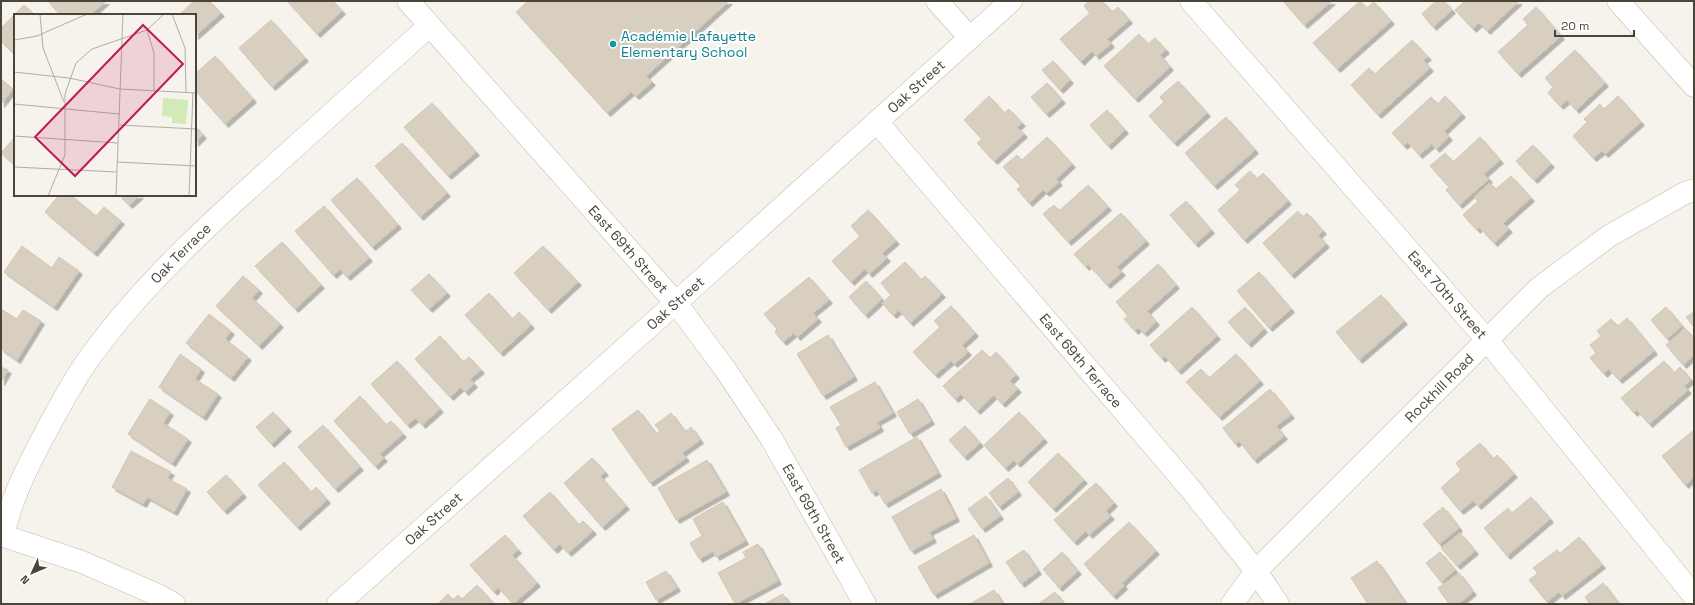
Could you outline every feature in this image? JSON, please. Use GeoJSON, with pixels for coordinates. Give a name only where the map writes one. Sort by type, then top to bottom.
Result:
{"type":"FeatureCollection","features":[{"type":"Feature","properties":{"kind":"street","name":"East 69th Street"},"geometry":{"type":"LineString","coordinates":[[408,1],[676,303],[725,369],[771,438],[866,604]]}},
{"type":"Feature","properties":{"kind":"street"},"geometry":{"type":"LineString","coordinates":[[937,1],[970,38]]}},
{"type":"Feature","properties":{"kind":"street","name":"Oak Street"},"geometry":{"type":"LineString","coordinates":[[338,604],[676,303],[1011,1]]}},
{"type":"Feature","properties":{"kind":"street","name":"East 70th Street"},"geometry":{"type":"LineString","coordinates":[[1191,1],[1487,340],[1694,596]]}},
{"type":"Feature","properties":{"kind":"street"},"geometry":{"type":"LineString","coordinates":[[1618,1],[1694,86]]}},
{"type":"Feature","properties":{"kind":"street","name":"Oak Terrace"},"geometry":{"type":"LineString","coordinates":[[2,536],[8,511],[21,479],[55,415],[89,358],[130,306],[175,258],[212,222],[430,26]]}},
{"type":"Feature","properties":{"kind":"street","name":"East 69th Terrace"},"geometry":{"type":"LineString","coordinates":[[877,122],[1188,486],[1256,571],[1278,604]]}},
{"type":"Feature","properties":{"kind":"street","name":"Rockhill Road"},"geometry":{"type":"LineString","coordinates":[[1232,604],[1256,571],[1539,288],[1609,236],[1685,193],[1694,190]]}},
{"type":"Feature","properties":{"kind":"street"},"geometry":{"type":"LineString","coordinates":[[2,536],[82,562],[158,595],[174,604]]}},
{"type":"Feature","properties":{"kind":"building"},"geometry":{"type":"Polygon","coordinates":[[[48,1],[106,1],[91,14],[59,14],[48,1]]]}},
{"type":"Feature","properties":{"kind":"building"},"geometry":{"type":"Polygon","coordinates":[[[194,1],[209,1],[221,13],[196,35],[196,14],[180,14],[194,1]]]}},
{"type":"Feature","properties":{"kind":"building"},"geometry":{"type":"Polygon","coordinates":[[[287,1],[333,1],[342,11],[317,34],[287,1]]]}},
{"type":"Feature","properties":{"kind":"building","name":"Académie Lafayette Elementary School"},"geometry":{"type":"Polygon","coordinates":[[[528,1],[729,1],[646,76],[652,82],[636,96],[631,92],[607,113],[516,12],[528,1]]]}},
{"type":"Feature","properties":{"kind":"building"},"geometry":{"type":"Polygon","coordinates":[[[1089,1],[1102,1],[1112,12],[1118,7],[1129,20],[1107,39],[1111,44],[1096,56],[1092,51],[1081,62],[1060,39],[1090,13],[1084,6],[1089,1]]]}},
{"type":"Feature","properties":{"kind":"building"},"geometry":{"type":"Polygon","coordinates":[[[1283,1],[1332,1],[1304,25],[1283,1]]]}},
{"type":"Feature","properties":{"kind":"building"},"geometry":{"type":"Polygon","coordinates":[[[1360,1],[1367,8],[1374,2],[1391,21],[1337,69],[1313,43],[1360,1]]]}},
{"type":"Feature","properties":{"kind":"building"},"geometry":{"type":"Polygon","coordinates":[[[1436,1],[1444,1],[1452,10],[1433,27],[1422,14],[1436,1]]]}},
{"type":"Feature","properties":{"kind":"building"},"geometry":{"type":"Polygon","coordinates":[[[1465,1],[1519,1],[1487,31],[1479,23],[1473,29],[1455,10],[1465,1]]]}},
{"type":"Feature","properties":{"kind":"building"},"geometry":{"type":"Polygon","coordinates":[[[24,5],[34,14],[15,14],[24,5]]]}},
{"type":"Feature","properties":{"kind":"building"},"geometry":{"type":"Polygon","coordinates":[[[1536,7],[1561,36],[1518,74],[1498,52],[1528,25],[1523,19],[1536,7]]]}},
{"type":"Feature","properties":{"kind":"building"},"geometry":{"type":"Polygon","coordinates":[[[14,15],[14,54],[1,41],[1,28],[14,15]]]}},
{"type":"Feature","properties":{"kind":"building"},"geometry":{"type":"Polygon","coordinates":[[[271,20],[305,58],[272,87],[239,48],[271,20]]]}},
{"type":"Feature","properties":{"kind":"building"},"geometry":{"type":"Polygon","coordinates":[[[1139,34],[1148,44],[1155,38],[1166,50],[1160,55],[1170,67],[1135,99],[1104,66],[1139,34]]]}},
{"type":"Feature","properties":{"kind":"building"},"geometry":{"type":"Polygon","coordinates":[[[1412,40],[1428,57],[1423,60],[1430,68],[1378,115],[1351,85],[1369,68],[1375,74],[1412,40]]]}},
{"type":"Feature","properties":{"kind":"building"},"geometry":{"type":"Polygon","coordinates":[[[1575,50],[1605,83],[1576,110],[1567,100],[1560,106],[1548,93],[1553,87],[1545,78],[1575,50]]]}},
{"type":"Feature","properties":{"kind":"building"},"geometry":{"type":"Polygon","coordinates":[[[215,56],[253,99],[225,124],[196,91],[196,73],[215,56]]]}},
{"type":"Feature","properties":{"kind":"building"},"geometry":{"type":"Polygon","coordinates":[[[1053,61],[1070,80],[1060,90],[1042,70],[1053,61]]]}},
{"type":"Feature","properties":{"kind":"building"},"geometry":{"type":"Polygon","coordinates":[[[1,79],[13,89],[1,104],[1,79]]]}},
{"type":"Feature","properties":{"kind":"building"},"geometry":{"type":"Polygon","coordinates":[[[1178,81],[1207,113],[1174,143],[1149,116],[1164,102],[1160,97],[1178,81]]]}},
{"type":"Feature","properties":{"kind":"building"},"geometry":{"type":"Polygon","coordinates":[[[1047,83],[1062,100],[1046,114],[1031,97],[1047,83]]]}},
{"type":"Feature","properties":{"kind":"building"},"geometry":{"type":"Polygon","coordinates":[[[989,96],[1004,113],[1009,109],[1022,123],[1017,127],[1024,134],[994,161],[977,143],[982,139],[964,120],[989,96]]]}},
{"type":"Feature","properties":{"kind":"building"},"geometry":{"type":"Polygon","coordinates":[[[1445,96],[1462,114],[1444,131],[1449,137],[1436,149],[1432,144],[1419,155],[1408,142],[1404,146],[1392,133],[1431,97],[1438,104],[1445,96]]]}},
{"type":"Feature","properties":{"kind":"building"},"geometry":{"type":"Polygon","coordinates":[[[1618,96],[1641,122],[1605,154],[1602,151],[1593,158],[1573,136],[1587,122],[1584,119],[1600,104],[1604,109],[1618,96]]]}},
{"type":"Feature","properties":{"kind":"building"},"geometry":{"type":"Polygon","coordinates":[[[432,103],[476,152],[448,176],[404,127],[432,103]]]}},
{"type":"Feature","properties":{"kind":"building"},"geometry":{"type":"Polygon","coordinates":[[[1107,110],[1125,130],[1108,146],[1090,125],[1107,110]]]}},
{"type":"Feature","properties":{"kind":"building"},"geometry":{"type":"Polygon","coordinates":[[[1226,117],[1255,150],[1214,186],[1185,153],[1226,117]]]}},
{"type":"Feature","properties":{"kind":"building"},"geometry":{"type":"Polygon","coordinates":[[[196,127],[203,135],[196,142],[196,127]]]}},
{"type":"Feature","properties":{"kind":"building"},"geometry":{"type":"Polygon","coordinates":[[[1047,137],[1072,164],[1056,179],[1059,182],[1046,193],[1043,190],[1029,203],[1017,189],[1021,186],[1003,167],[1017,155],[1022,160],[1047,137]]]}},
{"type":"Feature","properties":{"kind":"building"},"geometry":{"type":"Polygon","coordinates":[[[1480,137],[1500,160],[1484,174],[1489,179],[1459,205],[1446,190],[1449,187],[1430,166],[1445,153],[1453,162],[1480,137]]]}},
{"type":"Feature","properties":{"kind":"building"},"geometry":{"type":"Polygon","coordinates":[[[14,138],[14,164],[1,153],[14,138]]]}},
{"type":"Feature","properties":{"kind":"building"},"geometry":{"type":"Polygon","coordinates":[[[402,143],[447,193],[420,217],[375,166],[402,143]]]}},
{"type":"Feature","properties":{"kind":"building"},"geometry":{"type":"Polygon","coordinates":[[[1533,145],[1551,164],[1534,180],[1516,161],[1533,145]]]}},
{"type":"Feature","properties":{"kind":"building"},"geometry":{"type":"Polygon","coordinates":[[[1250,171],[1257,179],[1263,173],[1288,201],[1244,240],[1218,210],[1240,190],[1235,185],[1250,171]]]}},
{"type":"Feature","properties":{"kind":"building"},"geometry":{"type":"Polygon","coordinates":[[[1511,176],[1531,198],[1503,223],[1509,229],[1494,243],[1479,227],[1477,230],[1463,215],[1478,201],[1474,197],[1490,183],[1496,189],[1511,176]]]}},
{"type":"Feature","properties":{"kind":"building"},"geometry":{"type":"Polygon","coordinates":[[[357,178],[398,225],[372,247],[331,200],[357,178]]]}},
{"type":"Feature","properties":{"kind":"building"},"geometry":{"type":"Polygon","coordinates":[[[1088,185],[1108,207],[1068,242],[1043,214],[1054,205],[1059,211],[1088,185]]]}},
{"type":"Feature","properties":{"kind":"building"},"geometry":{"type":"Polygon","coordinates":[[[58,196],[72,196],[96,216],[104,207],[121,221],[94,253],[45,212],[58,196]]]}},
{"type":"Feature","properties":{"kind":"building"},"geometry":{"type":"Polygon","coordinates":[[[120,196],[139,196],[129,205],[120,196]]]}},
{"type":"Feature","properties":{"kind":"building"},"geometry":{"type":"Polygon","coordinates":[[[1186,201],[1211,230],[1195,244],[1170,215],[1186,201]]]}},
{"type":"Feature","properties":{"kind":"building"},"geometry":{"type":"Polygon","coordinates":[[[324,206],[369,258],[347,277],[340,269],[333,275],[295,231],[324,206]]]}},
{"type":"Feature","properties":{"kind":"building"},"geometry":{"type":"Polygon","coordinates":[[[868,210],[896,241],[882,253],[887,258],[869,274],[865,269],[851,282],[832,261],[860,236],[851,226],[868,210]]]}},
{"type":"Feature","properties":{"kind":"building"},"geometry":{"type":"Polygon","coordinates":[[[1298,211],[1303,217],[1307,213],[1323,231],[1318,235],[1326,244],[1291,275],[1263,243],[1298,211]]]}},
{"type":"Feature","properties":{"kind":"building"},"geometry":{"type":"Polygon","coordinates":[[[1121,213],[1146,241],[1117,267],[1122,272],[1107,285],[1088,264],[1086,267],[1074,254],[1121,213]]]}},
{"type":"Feature","properties":{"kind":"building"},"geometry":{"type":"Polygon","coordinates":[[[282,242],[321,285],[295,309],[255,266],[282,242]]]}},
{"type":"Feature","properties":{"kind":"building"},"geometry":{"type":"Polygon","coordinates":[[[22,246],[52,268],[59,257],[79,271],[54,307],[4,272],[22,246]]]}},
{"type":"Feature","properties":{"kind":"building"},"geometry":{"type":"Polygon","coordinates":[[[543,246],[578,282],[548,310],[514,273],[543,246]]]}},
{"type":"Feature","properties":{"kind":"building"},"geometry":{"type":"Polygon","coordinates":[[[905,262],[921,280],[925,276],[942,294],[910,323],[899,310],[893,315],[882,303],[891,295],[881,283],[905,262]]]}},
{"type":"Feature","properties":{"kind":"building"},"geometry":{"type":"Polygon","coordinates":[[[1158,264],[1176,285],[1147,311],[1156,322],[1144,333],[1138,328],[1135,331],[1124,319],[1128,316],[1116,302],[1158,264]]]}},
{"type":"Feature","properties":{"kind":"building"},"geometry":{"type":"Polygon","coordinates":[[[1259,272],[1291,309],[1269,328],[1237,291],[1259,272]]]}},
{"type":"Feature","properties":{"kind":"building"},"geometry":{"type":"Polygon","coordinates":[[[429,274],[447,293],[429,309],[411,290],[429,274]]]}},
{"type":"Feature","properties":{"kind":"building"},"geometry":{"type":"Polygon","coordinates":[[[243,276],[259,290],[252,298],[280,324],[259,346],[216,306],[243,276]]]}},
{"type":"Feature","properties":{"kind":"building"},"geometry":{"type":"Polygon","coordinates":[[[809,277],[829,300],[813,313],[818,319],[797,337],[794,333],[783,342],[775,332],[777,329],[764,314],[809,277]]]}},
{"type":"Feature","properties":{"kind":"building"},"geometry":{"type":"Polygon","coordinates":[[[866,281],[882,299],[865,315],[849,297],[866,281]]]}},
{"type":"Feature","properties":{"kind":"building"},"geometry":{"type":"Polygon","coordinates":[[[489,293],[512,319],[519,312],[531,325],[500,353],[465,315],[489,293]]]}},
{"type":"Feature","properties":{"kind":"building"},"geometry":{"type":"Polygon","coordinates":[[[1381,295],[1404,321],[1359,360],[1336,332],[1381,295]]]}},
{"type":"Feature","properties":{"kind":"building"},"geometry":{"type":"Polygon","coordinates":[[[951,306],[975,333],[962,345],[968,352],[954,364],[951,361],[935,375],[913,352],[940,327],[934,321],[951,306]]]}},
{"type":"Feature","properties":{"kind":"building"},"geometry":{"type":"Polygon","coordinates":[[[1192,307],[1217,336],[1178,371],[1165,356],[1162,359],[1150,345],[1192,307]]]}},
{"type":"Feature","properties":{"kind":"building"},"geometry":{"type":"Polygon","coordinates":[[[1245,307],[1264,329],[1248,344],[1228,322],[1245,307]]]}},
{"type":"Feature","properties":{"kind":"building"},"geometry":{"type":"Polygon","coordinates":[[[1666,307],[1682,326],[1667,339],[1651,320],[1666,307]]]}},
{"type":"Feature","properties":{"kind":"building"},"geometry":{"type":"Polygon","coordinates":[[[1,309],[17,319],[23,310],[41,321],[17,360],[1,349],[1,309]]]}},
{"type":"Feature","properties":{"kind":"building"},"geometry":{"type":"Polygon","coordinates":[[[1694,312],[1694,327],[1686,317],[1694,312]]]}},
{"type":"Feature","properties":{"kind":"building"},"geometry":{"type":"Polygon","coordinates":[[[209,314],[231,331],[225,339],[248,357],[231,378],[186,343],[209,314]]]}},
{"type":"Feature","properties":{"kind":"building"},"geometry":{"type":"Polygon","coordinates":[[[1627,318],[1654,351],[1619,380],[1609,369],[1604,374],[1590,358],[1596,353],[1590,345],[1601,336],[1597,331],[1611,319],[1618,326],[1627,318]]]}},
{"type":"Feature","properties":{"kind":"building"},"geometry":{"type":"Polygon","coordinates":[[[1685,328],[1694,339],[1694,355],[1683,365],[1666,345],[1685,328]]]}},
{"type":"Feature","properties":{"kind":"building"},"geometry":{"type":"Polygon","coordinates":[[[828,335],[854,377],[823,396],[797,354],[828,335]]]}},
{"type":"Feature","properties":{"kind":"building"},"geometry":{"type":"Polygon","coordinates":[[[440,336],[463,362],[469,357],[481,370],[470,379],[474,384],[465,392],[461,387],[450,397],[415,359],[440,336]]]}},
{"type":"Feature","properties":{"kind":"building"},"geometry":{"type":"Polygon","coordinates":[[[982,350],[990,358],[996,352],[1016,375],[1010,381],[1018,389],[1002,404],[994,395],[977,411],[961,394],[955,399],[943,386],[982,350]]]}},
{"type":"Feature","properties":{"kind":"building"},"geometry":{"type":"Polygon","coordinates":[[[180,354],[201,369],[195,379],[218,394],[203,417],[159,387],[180,354]]]}},
{"type":"Feature","properties":{"kind":"building"},"geometry":{"type":"Polygon","coordinates":[[[1236,354],[1260,381],[1219,417],[1186,382],[1201,369],[1209,378],[1236,354]]]}},
{"type":"Feature","properties":{"kind":"building"},"geometry":{"type":"Polygon","coordinates":[[[397,361],[440,409],[422,425],[416,418],[407,425],[371,384],[397,361]]]}},
{"type":"Feature","properties":{"kind":"building"},"geometry":{"type":"Polygon","coordinates":[[[1664,361],[1674,373],[1680,367],[1691,380],[1684,386],[1688,390],[1649,424],[1637,410],[1634,413],[1621,398],[1664,361]]]}},
{"type":"Feature","properties":{"kind":"building"},"geometry":{"type":"Polygon","coordinates":[[[1,367],[8,370],[1,382],[1,367]]]}},
{"type":"Feature","properties":{"kind":"building"},"geometry":{"type":"Polygon","coordinates":[[[875,382],[893,413],[877,422],[880,428],[846,447],[836,428],[841,425],[830,407],[875,382]]]}},
{"type":"Feature","properties":{"kind":"building"},"geometry":{"type":"Polygon","coordinates":[[[1270,389],[1291,415],[1276,426],[1284,436],[1254,460],[1239,441],[1235,444],[1223,428],[1270,389]]]}},
{"type":"Feature","properties":{"kind":"building"},"geometry":{"type":"Polygon","coordinates":[[[360,396],[386,425],[391,421],[403,434],[380,454],[384,458],[375,466],[334,421],[360,396]]]}},
{"type":"Feature","properties":{"kind":"building"},"geometry":{"type":"Polygon","coordinates":[[[150,399],[170,412],[163,423],[188,439],[172,463],[128,434],[150,399]]]}},
{"type":"Feature","properties":{"kind":"building"},"geometry":{"type":"Polygon","coordinates":[[[918,399],[931,421],[910,434],[897,412],[918,399]]]}},
{"type":"Feature","properties":{"kind":"building"},"geometry":{"type":"Polygon","coordinates":[[[638,410],[656,434],[660,431],[655,425],[671,413],[685,432],[691,427],[700,440],[682,453],[686,458],[650,483],[612,429],[638,410]]]}},
{"type":"Feature","properties":{"kind":"building"},"geometry":{"type":"Polygon","coordinates":[[[273,412],[288,428],[271,444],[256,427],[273,412]]]}},
{"type":"Feature","properties":{"kind":"building"},"geometry":{"type":"Polygon","coordinates":[[[1019,412],[1044,439],[1017,464],[1014,460],[1005,468],[984,445],[1019,412]]]}},
{"type":"Feature","properties":{"kind":"building"},"geometry":{"type":"Polygon","coordinates":[[[323,425],[360,467],[335,489],[298,447],[323,425]]]}},
{"type":"Feature","properties":{"kind":"building"},"geometry":{"type":"Polygon","coordinates":[[[965,426],[980,443],[964,457],[949,440],[965,426]]]}},
{"type":"Feature","properties":{"kind":"building"},"geometry":{"type":"Polygon","coordinates":[[[1694,430],[1694,477],[1685,485],[1662,456],[1694,430]]]}},
{"type":"Feature","properties":{"kind":"building"},"geometry":{"type":"Polygon","coordinates":[[[917,437],[938,473],[885,504],[877,490],[872,493],[859,470],[917,437]]]}},
{"type":"Feature","properties":{"kind":"building"},"geometry":{"type":"Polygon","coordinates":[[[1480,443],[1493,459],[1497,455],[1514,474],[1478,506],[1473,501],[1460,511],[1441,488],[1461,470],[1456,463],[1480,443]]]}},
{"type":"Feature","properties":{"kind":"building"},"geometry":{"type":"Polygon","coordinates":[[[131,451],[171,472],[167,478],[187,489],[174,512],[147,497],[143,504],[112,487],[131,451]]]}},
{"type":"Feature","properties":{"kind":"building"},"geometry":{"type":"Polygon","coordinates":[[[1058,453],[1084,480],[1053,509],[1028,482],[1058,453]]]}},
{"type":"Feature","properties":{"kind":"building"},"geometry":{"type":"Polygon","coordinates":[[[592,458],[605,472],[600,476],[626,506],[602,527],[564,483],[592,458]]]}},
{"type":"Feature","properties":{"kind":"building"},"geometry":{"type":"Polygon","coordinates":[[[707,460],[726,492],[676,520],[658,488],[707,460]]]}},
{"type":"Feature","properties":{"kind":"building"},"geometry":{"type":"Polygon","coordinates":[[[284,462],[311,492],[316,487],[327,500],[297,527],[258,485],[284,462]]]}},
{"type":"Feature","properties":{"kind":"building"},"geometry":{"type":"Polygon","coordinates":[[[226,475],[243,494],[224,511],[207,492],[226,475]]]}},
{"type":"Feature","properties":{"kind":"building"},"geometry":{"type":"Polygon","coordinates":[[[1008,478],[1018,492],[999,507],[989,493],[1008,478]]]}},
{"type":"Feature","properties":{"kind":"building"},"geometry":{"type":"Polygon","coordinates":[[[1096,483],[1114,503],[1106,511],[1111,516],[1089,535],[1086,531],[1074,542],[1054,520],[1096,483]]]}},
{"type":"Feature","properties":{"kind":"building"},"geometry":{"type":"Polygon","coordinates":[[[941,489],[956,518],[929,532],[933,539],[911,551],[892,517],[941,489]]]}},
{"type":"Feature","properties":{"kind":"building"},"geometry":{"type":"Polygon","coordinates":[[[550,492],[579,525],[583,521],[593,531],[568,553],[560,544],[554,550],[523,516],[550,492]]]}},
{"type":"Feature","properties":{"kind":"building"},"geometry":{"type":"Polygon","coordinates":[[[986,496],[1000,516],[982,529],[968,509],[986,496]]]}},
{"type":"Feature","properties":{"kind":"building"},"geometry":{"type":"Polygon","coordinates":[[[1531,497],[1550,519],[1507,556],[1484,528],[1508,508],[1512,513],[1531,497]]]}},
{"type":"Feature","properties":{"kind":"building"},"geometry":{"type":"Polygon","coordinates":[[[723,502],[745,541],[716,557],[713,551],[699,559],[690,543],[702,536],[693,519],[723,502]]]}},
{"type":"Feature","properties":{"kind":"building"},"geometry":{"type":"Polygon","coordinates":[[[1443,507],[1459,528],[1439,544],[1423,524],[1443,507]]]}},
{"type":"Feature","properties":{"kind":"building"},"geometry":{"type":"Polygon","coordinates":[[[1129,522],[1156,551],[1122,583],[1124,586],[1113,596],[1084,564],[1129,522]]]}},
{"type":"Feature","properties":{"kind":"building"},"geometry":{"type":"Polygon","coordinates":[[[1460,533],[1475,551],[1457,566],[1441,548],[1460,533]]]}},
{"type":"Feature","properties":{"kind":"building"},"geometry":{"type":"Polygon","coordinates":[[[505,535],[518,550],[512,555],[537,583],[513,604],[498,587],[494,592],[470,565],[505,535]]]}},
{"type":"Feature","properties":{"kind":"building"},"geometry":{"type":"Polygon","coordinates":[[[974,535],[989,563],[934,595],[918,567],[974,535]]]}},
{"type":"Feature","properties":{"kind":"building"},"geometry":{"type":"Polygon","coordinates":[[[1579,537],[1602,565],[1562,596],[1559,592],[1547,602],[1529,580],[1538,573],[1533,568],[1557,550],[1560,553],[1579,537]]]}},
{"type":"Feature","properties":{"kind":"building"},"geometry":{"type":"Polygon","coordinates":[[[758,544],[778,581],[735,604],[718,573],[746,558],[743,552],[758,544]]]}},
{"type":"Feature","properties":{"kind":"building"},"geometry":{"type":"Polygon","coordinates":[[[1024,550],[1038,571],[1021,584],[1006,562],[1024,550]]]}},
{"type":"Feature","properties":{"kind":"building"},"geometry":{"type":"Polygon","coordinates":[[[1062,552],[1078,571],[1059,588],[1043,569],[1062,552]]]}},
{"type":"Feature","properties":{"kind":"building"},"geometry":{"type":"Polygon","coordinates":[[[1440,552],[1455,570],[1441,582],[1426,563],[1440,552]]]}},
{"type":"Feature","properties":{"kind":"building"},"geometry":{"type":"Polygon","coordinates":[[[1377,561],[1406,604],[1368,604],[1351,578],[1377,561]]]}},
{"type":"Feature","properties":{"kind":"building"},"geometry":{"type":"Polygon","coordinates":[[[666,571],[677,588],[656,600],[646,582],[666,571]]]}},
{"type":"Feature","properties":{"kind":"building"},"geometry":{"type":"Polygon","coordinates":[[[1459,573],[1473,592],[1458,604],[1449,604],[1438,588],[1459,573]]]}},
{"type":"Feature","properties":{"kind":"building"},"geometry":{"type":"Polygon","coordinates":[[[1603,583],[1619,604],[1590,604],[1585,597],[1603,583]]]}},
{"type":"Feature","properties":{"kind":"building"},"geometry":{"type":"Polygon","coordinates":[[[477,585],[494,604],[438,604],[448,594],[453,600],[458,595],[462,599],[477,585]]]}},
{"type":"Feature","properties":{"kind":"building"},"geometry":{"type":"Polygon","coordinates":[[[994,590],[1003,604],[970,604],[994,590]]]}},
{"type":"Feature","properties":{"kind":"building"},"geometry":{"type":"Polygon","coordinates":[[[1055,592],[1064,604],[1038,604],[1055,592]]]}},
{"type":"Feature","properties":{"kind":"building"},"geometry":{"type":"Polygon","coordinates":[[[783,594],[789,604],[764,604],[783,594]]]}},
{"type":"Feature","properties":{"kind":"place","name":"Académie Lafayette Elementary School"},"geometry":{"type":"Point","coordinates":[613,44]}}]}
